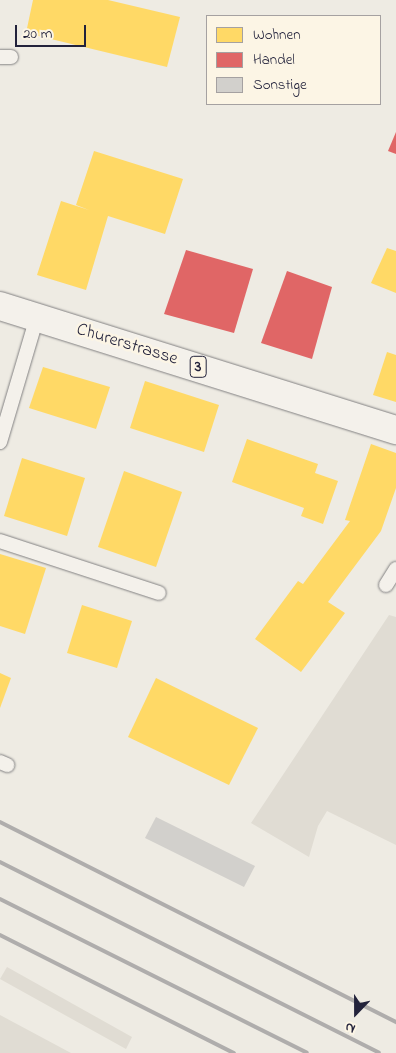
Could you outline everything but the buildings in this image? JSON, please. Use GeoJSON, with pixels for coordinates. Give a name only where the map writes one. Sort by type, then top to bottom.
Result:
{"type":"FeatureCollection","features":[{"type":"Feature","properties":{"kind":"main road","name":"Churerstrasse"},"geometry":{"type":"LineString","coordinates":[[0,306],[396,430]]}},
{"type":"Feature","properties":{"kind":"lane"},"geometry":{"type":"LineString","coordinates":[[0,442],[37,317]]}},
{"type":"Feature","properties":{"kind":"lane"},"geometry":{"type":"LineString","coordinates":[[0,541],[159,593]]}},
{"type":"Feature","properties":{"kind":"lane"},"geometry":{"type":"LineString","coordinates":[[386,585],[396,569]]}},
{"type":"Feature","properties":{"kind":"shaded area"},"geometry":{"type":"Polygon","coordinates":[[[389,615],[396,617],[396,845],[327,811],[318,826],[309,857],[251,823],[389,615]]]}},
{"type":"Feature","properties":{"kind":"shaded area"},"geometry":{"type":"Polygon","coordinates":[[[7,967],[132,1037],[126,1049],[0,979],[7,967]]]}},
{"type":"Feature","properties":{"kind":"shaded area"},"geometry":{"type":"Polygon","coordinates":[[[0,1015],[71,1053],[0,1053],[0,1015]]]}},
{"type":"Feature","properties":{"kind":"railway"},"geometry":{"type":"LineString","coordinates":[[0,822],[396,1022]]}},
{"type":"Feature","properties":{"kind":"railway"},"geometry":{"type":"LineString","coordinates":[[0,862],[379,1053]]}},
{"type":"Feature","properties":{"kind":"railway"},"geometry":{"type":"LineString","coordinates":[[0,899],[307,1053]]}},
{"type":"Feature","properties":{"kind":"railway"},"geometry":{"type":"LineString","coordinates":[[0,935],[234,1053]]}}]}
